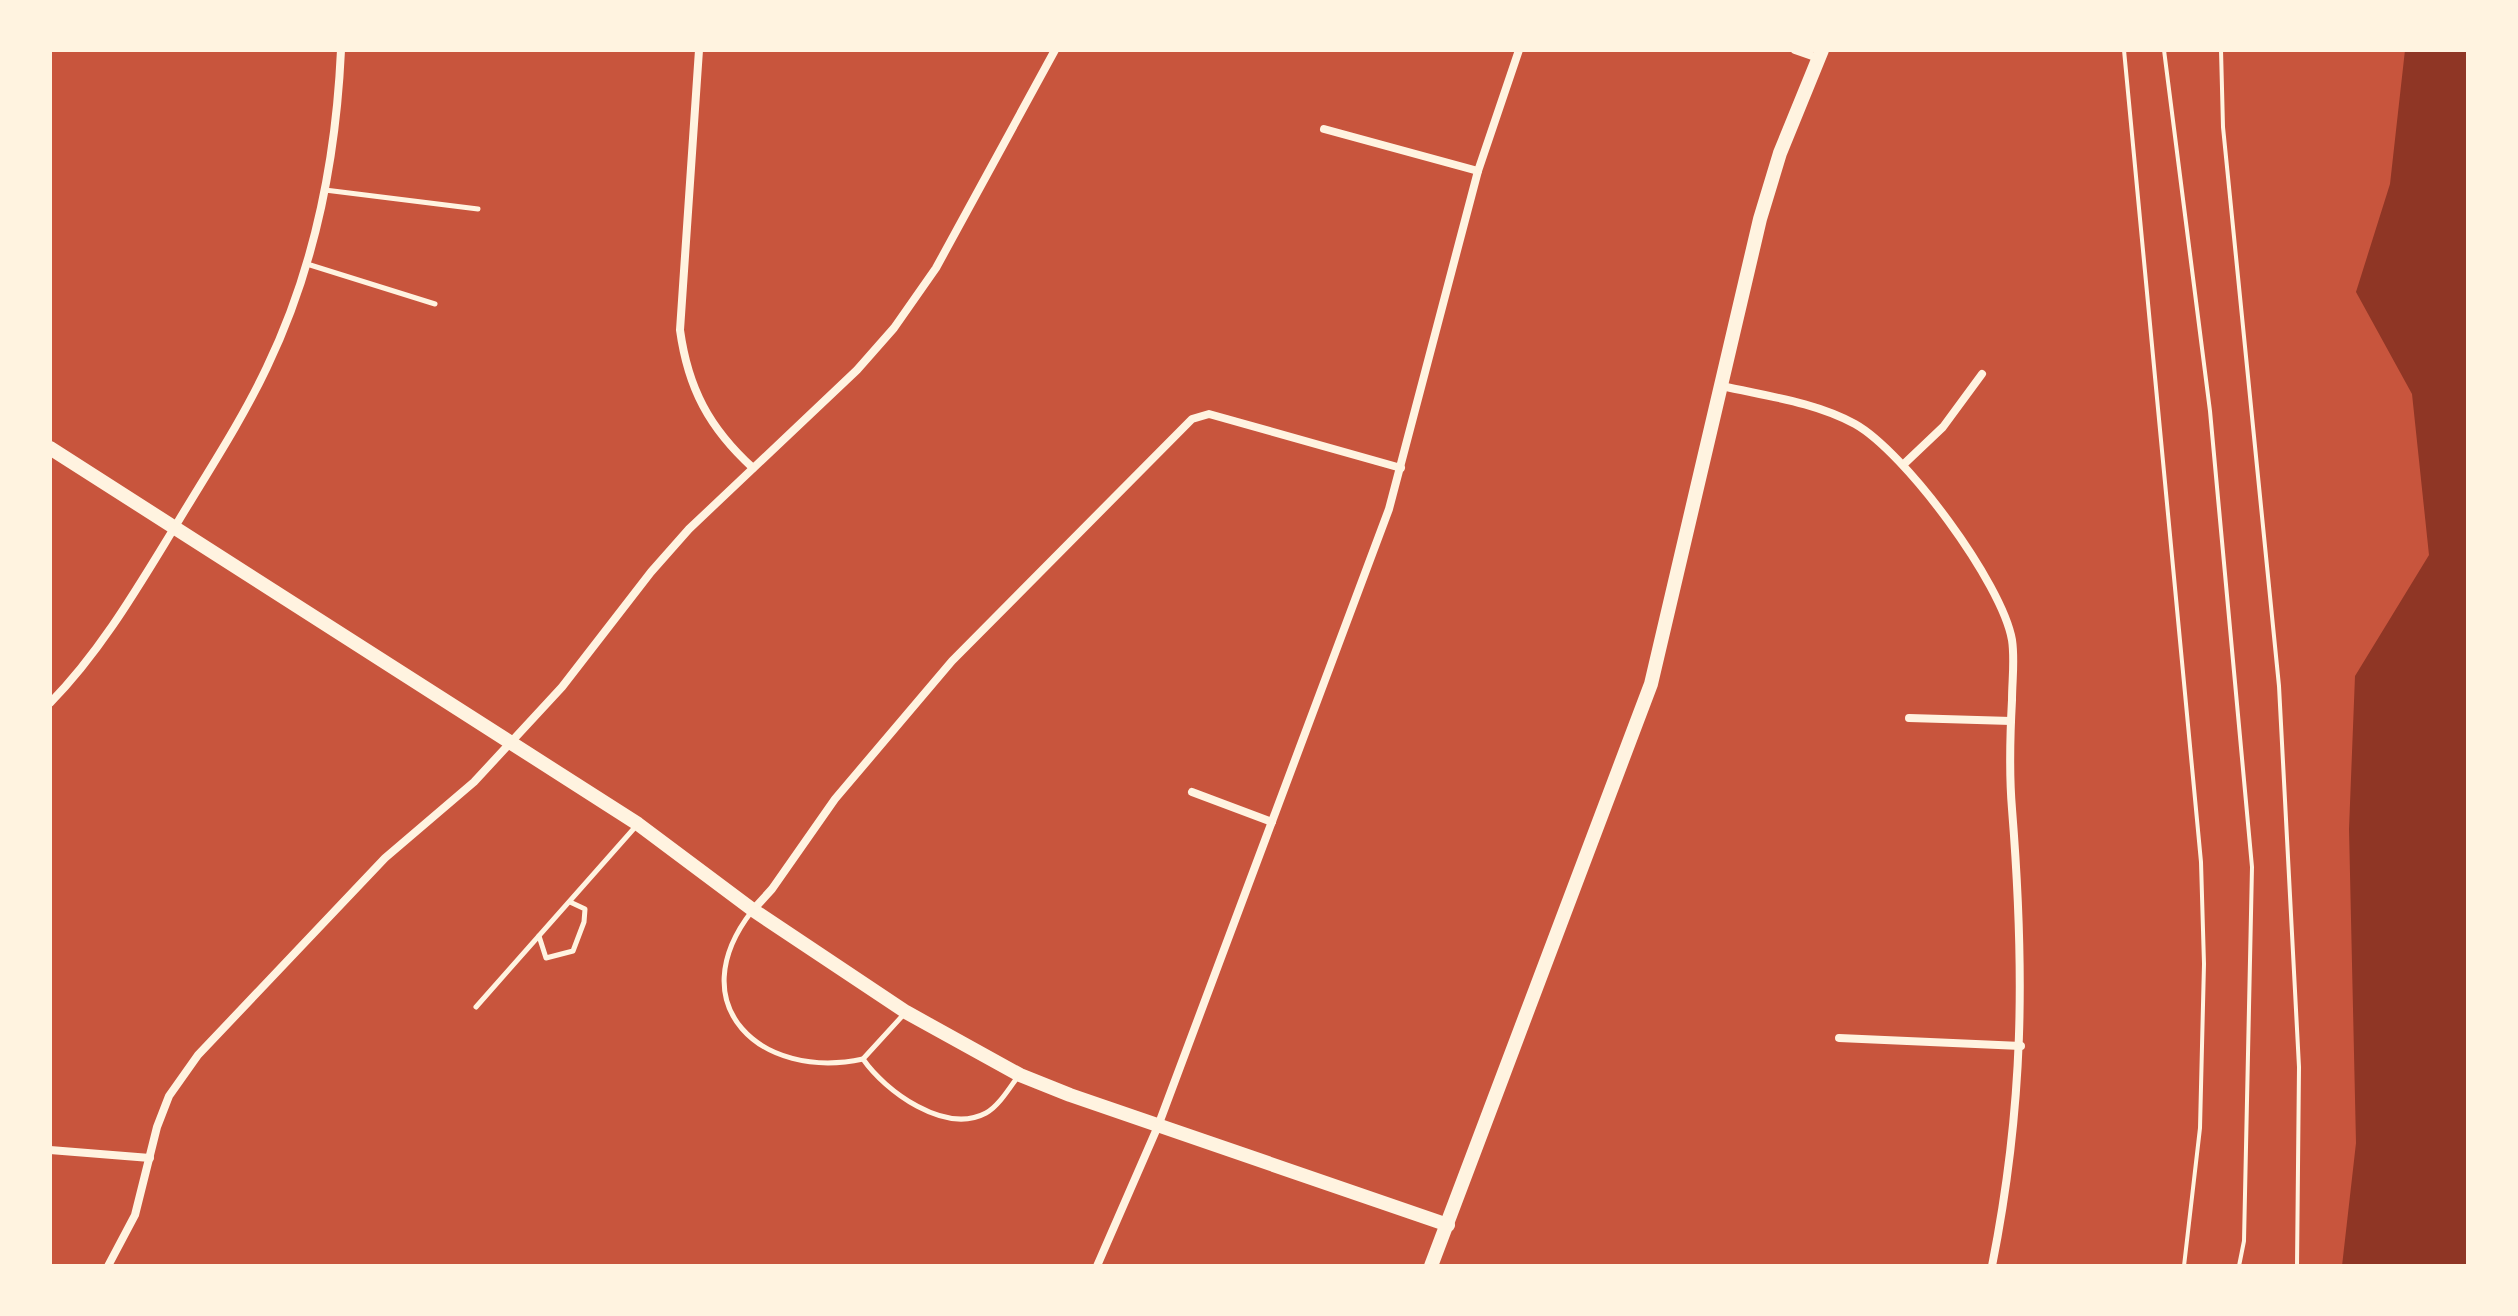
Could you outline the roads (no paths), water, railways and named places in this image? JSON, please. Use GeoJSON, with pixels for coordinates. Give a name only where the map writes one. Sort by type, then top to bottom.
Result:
{"type":"FeatureCollection","features":[{"type":"Feature","properties":{"kind":"street"},"geometry":{"type":"LineString","coordinates":[[50,703],[121,614],[267,366],[307,264],[325,190],[339,103],[341,50]]}},
{"type":"Feature","properties":{"kind":"street"},"geometry":{"type":"LineString","coordinates":[[699,50],[680,330],[684,362],[701,407],[718,434],[753,468]]}},
{"type":"Feature","properties":{"kind":"street"},"geometry":{"type":"LineString","coordinates":[[108,1266],[135,1215],[157,1127],[169,1096],[198,1055],[385,858],[474,782],[562,687],[651,572],[753,468],[857,370],[916,299],[1055,50]]}},
{"type":"Feature","properties":{"kind":"street"},"geometry":{"type":"LineString","coordinates":[[1097,1266],[1158,1126],[1389,509],[1478,171],[1519,50]]}},
{"type":"Feature","properties":{"kind":"street"},"geometry":{"type":"LineString","coordinates":[[1431,1266],[1651,684],[1760,219],[1780,153],[1820,54],[1795,50]]}},
{"type":"Feature","properties":{"kind":"street"},"geometry":{"type":"LineString","coordinates":[[1324,129],[1478,171]]}},
{"type":"Feature","properties":{"kind":"street"},"geometry":{"type":"LineString","coordinates":[[1904,464],[1943,427],[1982,374]]}},
{"type":"Feature","properties":{"kind":"street"},"geometry":{"type":"LineString","coordinates":[[1722,386],[1825,410],[1868,433],[1904,464],[1999,597],[2014,656],[2011,802],[2022,956],[2021,1046],[2015,1133],[1992,1266]]}},
{"type":"Feature","properties":{"kind":"street"},"geometry":{"type":"LineString","coordinates":[[753,910],[772,889],[835,799],[952,661],[1192,419],[1209,414],[1401,468]]}},
{"type":"Feature","properties":{"kind":"street"},"geometry":{"type":"LineString","coordinates":[[50,448],[638,824],[753,910],[906,1012],[1020,1075],[1158,1126],[1448,1225]]}},
{"type":"Feature","properties":{"kind":"street"},"geometry":{"type":"LineString","coordinates":[[1909,718],[2011,721]]}},
{"type":"Feature","properties":{"kind":"street"},"geometry":{"type":"LineString","coordinates":[[1192,792],[1272,822]]}},
{"type":"Feature","properties":{"kind":"street"},"geometry":{"type":"LineString","coordinates":[[1839,1038],[2021,1046]]}},
{"type":"Feature","properties":{"kind":"street"},"geometry":{"type":"LineString","coordinates":[[50,1150],[150,1158]]}},
{"type":"Feature","properties":{"kind":"lane"},"geometry":{"type":"LineString","coordinates":[[325,190],[478,209]]}},
{"type":"Feature","properties":{"kind":"lane"},"geometry":{"type":"LineString","coordinates":[[307,264],[435,304]]}},
{"type":"Feature","properties":{"kind":"lane"},"geometry":{"type":"LineString","coordinates":[[476,1007],[638,824]]}},
{"type":"Feature","properties":{"kind":"lane"},"geometry":{"type":"LineString","coordinates":[[539,936],[546,958],[573,951],[584,922],[585,909],[569,902]]}},
{"type":"Feature","properties":{"kind":"lane"},"geometry":{"type":"LineString","coordinates":[[753,910],[735,932],[723,966],[727,1002],[746,1034],[776,1055],[817,1065],[863,1059],[906,1012]]}},
{"type":"Feature","properties":{"kind":"lane"},"geometry":{"type":"LineString","coordinates":[[863,1059],[897,1095],[925,1109],[957,1118],[969,1119],[990,1111],[1020,1075]]}}]}
